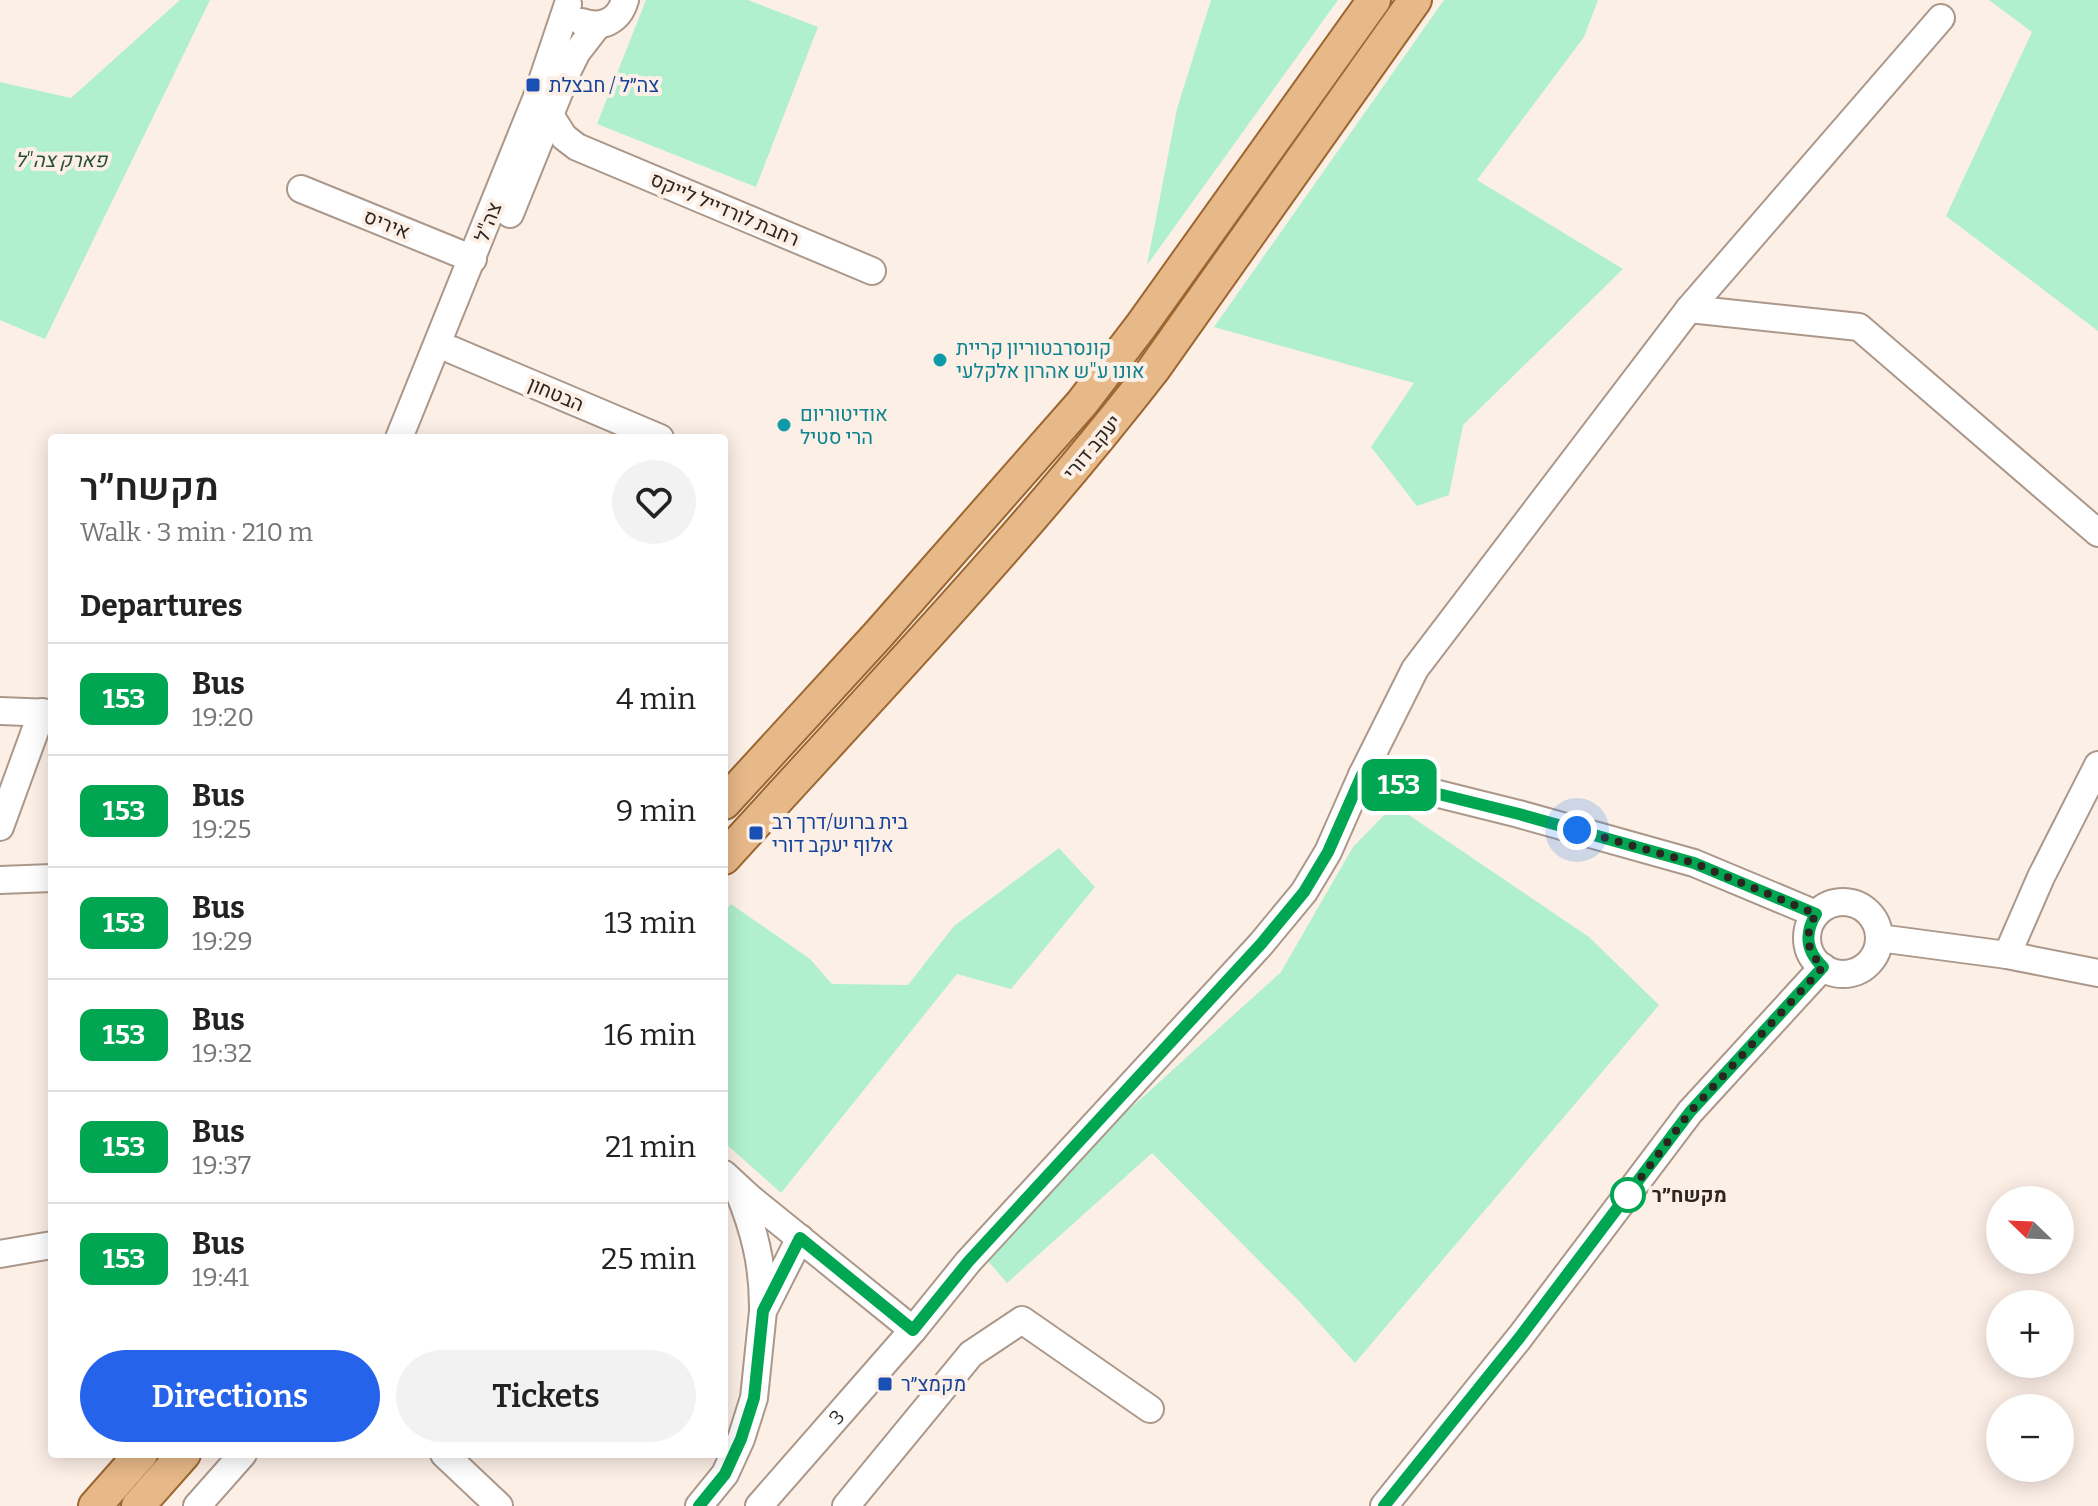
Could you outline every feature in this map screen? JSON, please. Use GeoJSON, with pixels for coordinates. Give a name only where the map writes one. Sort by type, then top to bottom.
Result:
{"type":"FeatureCollection","features":[{"type":"Feature","properties":{"kind":"main road","name":"יעקב דורי"},"geometry":{"type":"LineString","coordinates":[[728,799],[1082,403],[1141,326],[1374,0]]}},
{"type":"Feature","properties":{"kind":"main road","name":"יעקב דורי"},"geometry":{"type":"LineString","coordinates":[[728,854],[1036,513],[1110,425],[1180,333],[1415,0]]}},
{"type":"Feature","properties":{"kind":"main road"},"geometry":{"type":"LineString","coordinates":[[95,1506],[137,1458]]}},
{"type":"Feature","properties":{"kind":"main road"},"geometry":{"type":"LineString","coordinates":[[138,1506],[180,1458]]}},
{"type":"Feature","properties":{"kind":"street","name":"צה\"ל"},"geometry":{"type":"LineString","coordinates":[[417,434],[577,52],[598,25],[616,17],[625,0]]}},
{"type":"Feature","properties":{"kind":"street","name":"צה\"ל"},"geometry":{"type":"LineString","coordinates":[[401,434],[536,99],[568,2]]}},
{"type":"Feature","properties":{"kind":"street"},"geometry":{"type":"LineString","coordinates":[[568,2],[575,17],[582,22],[598,25]]}},
{"type":"Feature","properties":{"kind":"street","name":"3"},"geometry":{"type":"LineString","coordinates":[[759,1506],[913,1330],[968,1262],[1261,944],[1304,892],[1328,852],[1415,669],[1689,309],[1941,18]]}},
{"type":"Feature","properties":{"kind":"street","name":"רחבת לורדייל לייקס"},"geometry":{"type":"LineString","coordinates":[[550,115],[564,137],[577,147],[872,271]]}},
{"type":"Feature","properties":{"kind":"street"},"geometry":{"type":"LineString","coordinates":[[534,155],[547,148],[577,147]]}},
{"type":"Feature","properties":{"kind":"street","name":"איריס"},"geometry":{"type":"LineString","coordinates":[[301,189],[473,259]]}},
{"type":"Feature","properties":{"kind":"street"},"geometry":{"type":"LineString","coordinates":[[1689,309],[1859,327],[2098,533]]}},
{"type":"Feature","properties":{"kind":"street","name":"הבטחון"},"geometry":{"type":"LineString","coordinates":[[452,350],[651,434]]}},
{"type":"Feature","properties":{"kind":"street"},"geometry":{"type":"LineString","coordinates":[[0,694],[48,707]]}},
{"type":"Feature","properties":{"kind":"street"},"geometry":{"type":"LineString","coordinates":[[0,711],[48,707]]}},
{"type":"Feature","properties":{"kind":"street"},"geometry":{"type":"LineString","coordinates":[[0,827],[48,709]]}},
{"type":"Feature","properties":{"kind":"street"},"geometry":{"type":"LineString","coordinates":[[2007,955],[2041,877],[2098,765]]}},
{"type":"Feature","properties":{"kind":"street"},"geometry":{"type":"LineString","coordinates":[[1362,775],[1519,814],[1694,863],[1816,914]]}},
{"type":"Feature","properties":{"kind":"street"},"geometry":{"type":"LineString","coordinates":[[0,880],[48,878]]}},
{"type":"Feature","properties":{"kind":"street"},"geometry":{"type":"LineString","coordinates":[[1837,902],[1850,902],[1861,906],[1877,924],[1879,938],[1873,958],[1856,972],[1833,972],[1814,959],[1808,937],[1816,914],[1837,902]]}},
{"type":"Feature","properties":{"kind":"street"},"geometry":{"type":"LineString","coordinates":[[1879,938],[2007,955],[2098,973]]}},
{"type":"Feature","properties":{"kind":"street"},"geometry":{"type":"LineString","coordinates":[[1384,1506],[1520,1337],[1690,1112],[1823,967]]}},
{"type":"Feature","properties":{"kind":"street"},"geometry":{"type":"LineString","coordinates":[[730,1180],[913,1330]]}},
{"type":"Feature","properties":{"kind":"street"},"geometry":{"type":"LineString","coordinates":[[699,1506],[725,1474],[741,1439],[754,1398],[763,1311],[763,1271],[759,1249],[730,1180]]}},
{"type":"Feature","properties":{"kind":"street"},"geometry":{"type":"LineString","coordinates":[[763,1311],[800,1238]]}},
{"type":"Feature","properties":{"kind":"street"},"geometry":{"type":"LineString","coordinates":[[0,1254],[48,1246]]}},
{"type":"Feature","properties":{"kind":"street"},"geometry":{"type":"LineString","coordinates":[[846,1506],[971,1354],[1022,1320],[1150,1409]]}},
{"type":"Feature","properties":{"kind":"street"},"geometry":{"type":"LineString","coordinates":[[197,1506],[239,1458]]}},
{"type":"Feature","properties":{"kind":"street"},"geometry":{"type":"LineString","coordinates":[[448,1458],[499,1506]]}},
{"type":"Feature","properties":{"kind":"green space","name":"פארק צה\"ל"},"geometry":{"type":"Polygon","coordinates":[[[180,0],[210,0],[45,339],[0,320],[0,82],[71,98],[180,0]]]}},
{"type":"Feature","properties":{"kind":"green space"},"geometry":{"type":"Polygon","coordinates":[[[646,0],[748,0],[818,27],[756,187],[597,124],[646,0]]]}},
{"type":"Feature","properties":{"kind":"green space"},"geometry":{"type":"Polygon","coordinates":[[[1211,0],[1338,0],[1147,265],[1177,109],[1211,0]]]}},
{"type":"Feature","properties":{"kind":"green space"},"geometry":{"type":"Polygon","coordinates":[[[1444,0],[1598,0],[1584,37],[1477,180],[1623,269],[1463,425],[1449,495],[1417,506],[1371,447],[1414,383],[1214,327],[1444,0]]]}},
{"type":"Feature","properties":{"kind":"green space"},"geometry":{"type":"Polygon","coordinates":[[[1989,0],[2098,0],[2098,331],[1946,216],[2032,32],[1989,0]]]}},
{"type":"Feature","properties":{"kind":"green space"},"geometry":{"type":"Polygon","coordinates":[[[1394,805],[1589,937],[1659,1005],[1355,1363],[1300,1302],[1152,1153],[1007,1283],[982,1254],[1113,1124],[1281,972],[1353,847],[1394,805]]]}},
{"type":"Feature","properties":{"kind":"green space"},"geometry":{"type":"Polygon","coordinates":[[[1059,848],[1095,887],[1011,989],[957,974],[781,1193],[728,1146],[728,907],[731,904],[810,959],[832,984],[908,985],[954,926],[1059,848]]]}},
{"type":"Feature","properties":{"kind":"bus line","name":"153"},"geometry":{"type":"LineString","coordinates":[[699,1506],[725,1474],[741,1439],[754,1398],[763,1311],[800,1238],[913,1330],[968,1262],[1261,944],[1304,892],[1328,852],[1362,775],[1519,814],[1694,863],[1816,914],[1810,924],[1809,949],[1823,967],[1690,1112],[1520,1337],[1384,1506]]}},
{"type":"Feature","properties":{"kind":"place","name":"צה״ל / חבצלת"},"geometry":{"type":"Point","coordinates":[533,85]}},
{"type":"Feature","properties":{"kind":"place","name":"קונסרבטוריון קריית אונו ע\"ש אהרון אלקלעי"},"geometry":{"type":"Point","coordinates":[940,360]}},
{"type":"Feature","properties":{"kind":"place","name":"אודיטוריום הרי סטיל"},"geometry":{"type":"Point","coordinates":[784,425]}},
{"type":"Feature","properties":{"kind":"place","name":"בית ברוש/דרך רב אלוף יעקב דורי"},"geometry":{"type":"Point","coordinates":[756,833]}},
{"type":"Feature","properties":{"kind":"place","name":"מקשח״ר"},"geometry":{"type":"Point","coordinates":[1628,1195]}},
{"type":"Feature","properties":{"kind":"place","name":"מקמצ״ר"},"geometry":{"type":"Point","coordinates":[885,1384]}},
{"type":"Feature","properties":{"kind":"route"},"geometry":{"type":"LineString","coordinates":[[1577,830],[1694,863],[1816,914],[1810,924],[1809,949],[1823,967],[1690,1112],[1628,1195]]}}]}
